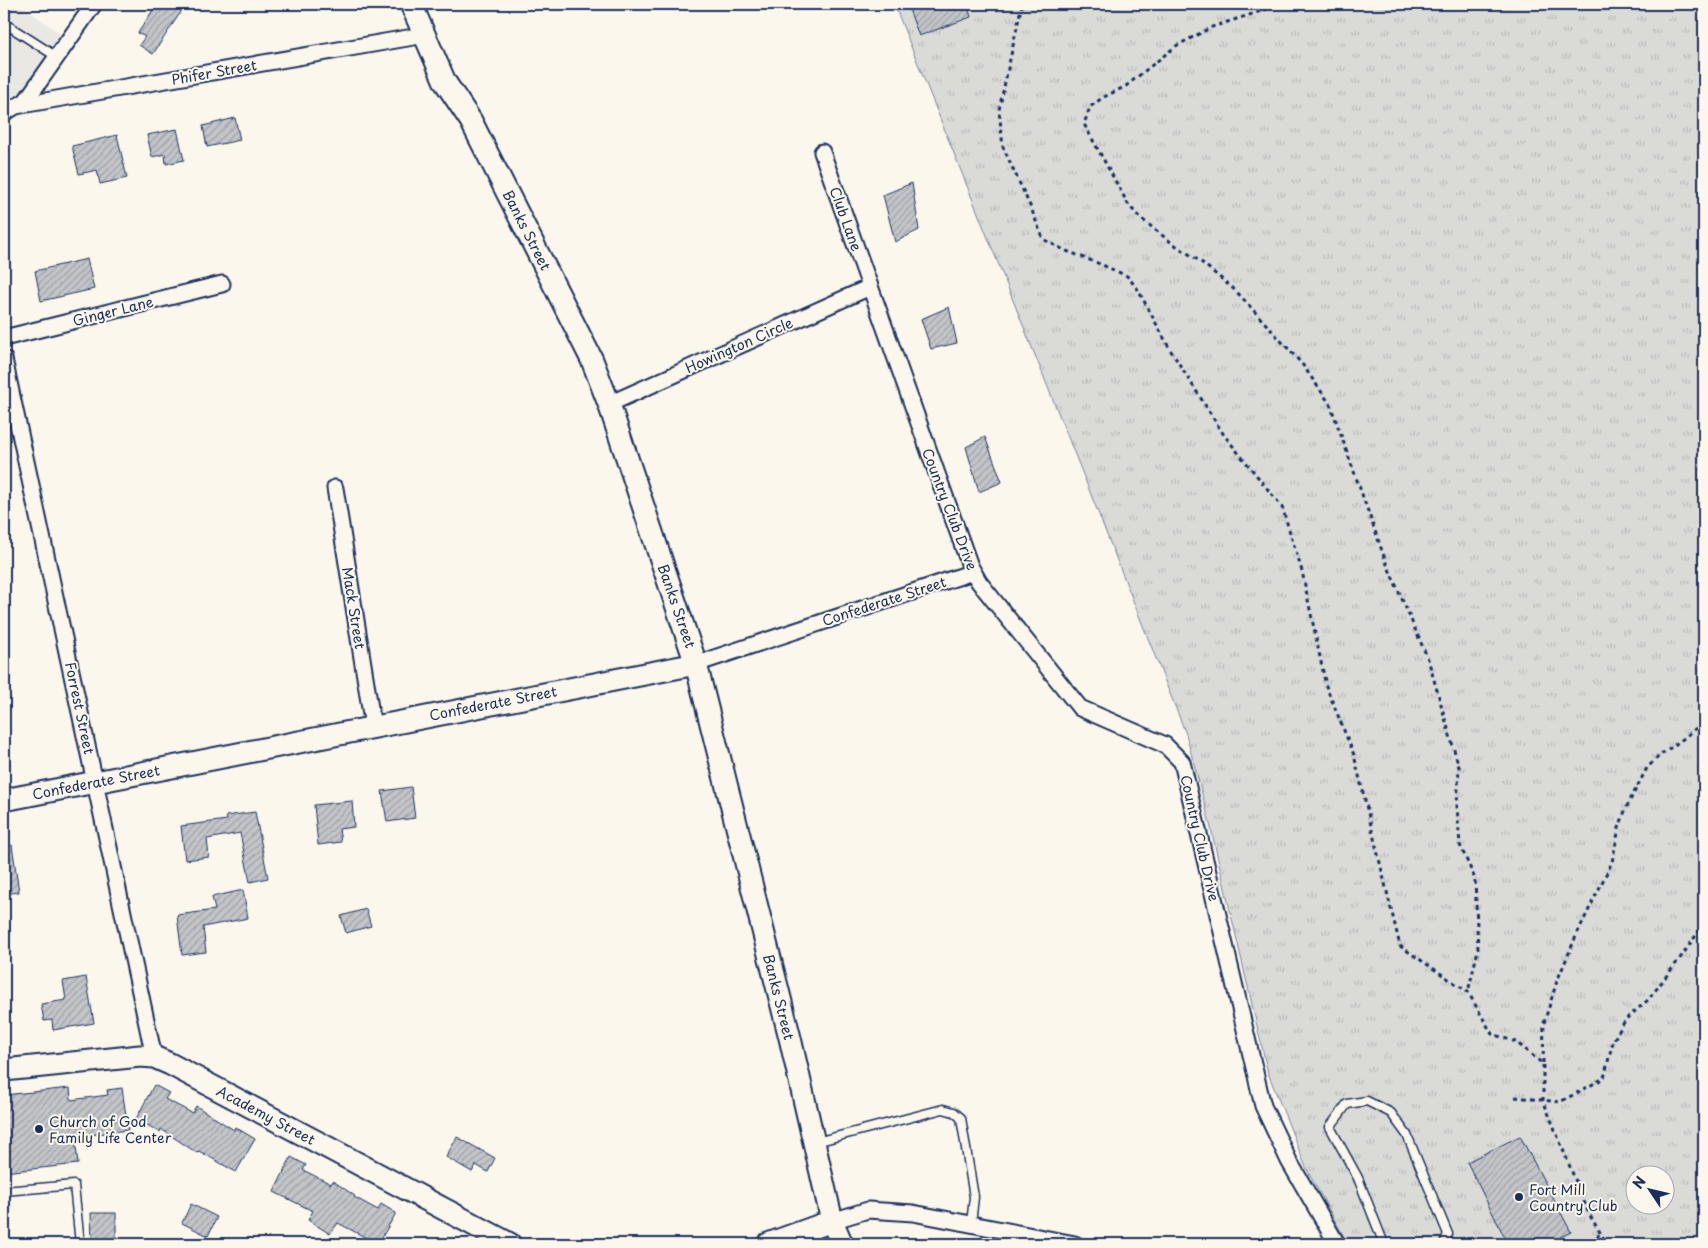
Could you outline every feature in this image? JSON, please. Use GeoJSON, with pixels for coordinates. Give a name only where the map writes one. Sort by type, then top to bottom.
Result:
{"type":"FeatureCollection","features":[{"type":"Feature","properties":{"kind":"street"},"geometry":{"type":"LineString","coordinates":[[10,109],[25,102],[94,4]]}},
{"type":"Feature","properties":{"kind":"street","name":"Banks Street"},"geometry":{"type":"LineString","coordinates":[[411,4],[445,82],[471,121],[592,360],[609,404],[696,664],[832,1221],[842,1244]]}},
{"type":"Feature","properties":{"kind":"street","name":"Phifer Street"},"geometry":{"type":"LineString","coordinates":[[10,109],[425,35]]}},
{"type":"Feature","properties":{"kind":"street","name":"Club Lane"},"geometry":{"type":"LineString","coordinates":[[822,152],[870,287]]}},
{"type":"Feature","properties":{"kind":"street","name":"Ginger Lane"},"geometry":{"type":"LineString","coordinates":[[4,338],[222,284]]}},
{"type":"Feature","properties":{"kind":"street","name":"Howington Circle"},"geometry":{"type":"LineString","coordinates":[[609,404],[870,287]]}},
{"type":"Feature","properties":{"kind":"street","name":"Country Club Drive"},"geometry":{"type":"LineString","coordinates":[[870,287],[966,557],[979,582],[1080,708],[1165,745],[1182,762],[1263,1106],[1289,1161],[1337,1244]]}},
{"type":"Feature","properties":{"kind":"street","name":"Forrest Street"},"geometry":{"type":"LineString","coordinates":[[4,359],[154,1057]]}},
{"type":"Feature","properties":{"kind":"street","name":"Mack Street"},"geometry":{"type":"LineString","coordinates":[[335,488],[373,727]]}},
{"type":"Feature","properties":{"kind":"street","name":"Confederate Street"},"geometry":{"type":"LineString","coordinates":[[4,800],[696,664],[973,572]]}},
{"type":"Feature","properties":{"kind":"street","name":"Academy Street"},"geometry":{"type":"LineString","coordinates":[[4,1070],[140,1056],[154,1057],[510,1244]]}},
{"type":"Feature","properties":{"kind":"street"},"geometry":{"type":"LineString","coordinates":[[768,1244],[868,1210],[913,1212],[1057,1243],[1075,1244]]}},
{"type":"Feature","properties":{"kind":"lane"},"geometry":{"type":"LineString","coordinates":[[4,23],[56,57]]}},
{"type":"Feature","properties":{"kind":"lane"},"geometry":{"type":"LineString","coordinates":[[1384,1244],[1358,1178],[1330,1127],[1347,1104],[1367,1100],[1391,1113],[1408,1135],[1448,1234],[1444,1244]]}},
{"type":"Feature","properties":{"kind":"lane"},"geometry":{"type":"LineString","coordinates":[[814,1143],[943,1109],[954,1112],[961,1118],[974,1198],[971,1224]]}},
{"type":"Feature","properties":{"kind":"lane"},"geometry":{"type":"LineString","coordinates":[[4,1191],[74,1185],[80,1244]]}},
{"type":"Feature","properties":{"kind":"path"},"geometry":{"type":"LineString","coordinates":[[1022,4],[999,110],[1003,147],[1043,239],[1064,250],[1127,276],[1137,288],[1171,351],[1224,436],[1282,507],[1302,571],[1326,686],[1354,755],[1400,946],[1468,992],[1492,1034],[1516,1042],[1543,1064]]}},
{"type":"Feature","properties":{"kind":"path"},"geometry":{"type":"LineString","coordinates":[[1283,4],[1212,27],[1176,46],[1126,86],[1102,98],[1090,107],[1084,124],[1128,204],[1139,217],[1172,243],[1201,262],[1236,291],[1302,364],[1330,404],[1386,562],[1428,660],[1458,767],[1457,806],[1460,845],[1475,879],[1478,950],[1468,992]]}},
{"type":"Feature","properties":{"kind":"path"},"geometry":{"type":"LineString","coordinates":[[1608,1244],[1589,1214],[1543,1100],[1544,1023],[1557,981],[1577,934],[1612,862],[1619,828],[1626,808],[1647,768],[1659,756],[1704,721]]}},
{"type":"Feature","properties":{"kind":"path"},"geometry":{"type":"LineString","coordinates":[[1515,1097],[1560,1102],[1604,1078],[1613,1041],[1626,1019],[1648,1000],[1681,958],[1704,924]]}},
{"type":"Feature","properties":{"kind":"path"},"geometry":{"type":"LineString","coordinates":[[1592,1244],[1600,1233]]}},
{"type":"Feature","properties":{"kind":"path"},"geometry":{"type":"LineString","coordinates":[[1683,1244],[1704,1240]]}},
{"type":"Feature","properties":{"kind":"shaded area"},"geometry":{"type":"Polygon","coordinates":[[[4,4],[19,4],[66,38],[23,98],[4,105],[4,4]]]}},
{"type":"Feature","properties":{"kind":"green space"},"geometry":{"type":"Polygon","coordinates":[[[894,4],[1704,4],[1704,1244],[1348,1244],[1307,1170],[1268,1073],[1209,820],[1186,734],[894,4]]]}},
{"type":"Feature","properties":{"kind":"building"},"geometry":{"type":"Polygon","coordinates":[[[157,4],[186,4],[153,54],[139,45],[145,37],[138,33],[157,4]]]}},
{"type":"Feature","properties":{"kind":"building"},"geometry":{"type":"Polygon","coordinates":[[[907,4],[967,4],[971,17],[919,36],[907,4]]]}},
{"type":"Feature","properties":{"kind":"building"},"geometry":{"type":"Polygon","coordinates":[[[235,118],[240,140],[207,147],[203,126],[235,118]]]}},
{"type":"Feature","properties":{"kind":"building"},"geometry":{"type":"Polygon","coordinates":[[[177,129],[184,160],[166,164],[165,154],[152,157],[147,135],[177,129]]]}},
{"type":"Feature","properties":{"kind":"building"},"geometry":{"type":"Polygon","coordinates":[[[117,135],[127,178],[100,184],[97,170],[79,174],[72,146],[117,135]]]}},
{"type":"Feature","properties":{"kind":"building"},"geometry":{"type":"Polygon","coordinates":[[[912,183],[919,230],[895,242],[883,195],[912,183]]]}},
{"type":"Feature","properties":{"kind":"building"},"geometry":{"type":"Polygon","coordinates":[[[87,259],[94,289],[41,301],[35,271],[87,259]]]}},
{"type":"Feature","properties":{"kind":"building"},"geometry":{"type":"Polygon","coordinates":[[[949,307],[957,343],[931,349],[921,319],[949,307]]]}},
{"type":"Feature","properties":{"kind":"building"},"geometry":{"type":"Polygon","coordinates":[[[985,437],[1002,482],[979,492],[966,447],[985,437]]]}},
{"type":"Feature","properties":{"kind":"building"},"geometry":{"type":"Polygon","coordinates":[[[411,787],[415,818],[387,822],[382,791],[411,787]]]}},
{"type":"Feature","properties":{"kind":"building"},"geometry":{"type":"Polygon","coordinates":[[[352,801],[354,827],[339,829],[341,842],[318,845],[314,805],[352,801]]]}},
{"type":"Feature","properties":{"kind":"building"},"geometry":{"type":"Polygon","coordinates":[[[255,812],[268,878],[250,882],[240,833],[207,839],[209,857],[185,860],[181,826],[227,820],[226,816],[255,812]]]}},
{"type":"Feature","properties":{"kind":"building"},"geometry":{"type":"Polygon","coordinates":[[[12,845],[19,892],[4,894],[4,846],[12,845]]]}},
{"type":"Feature","properties":{"kind":"building"},"geometry":{"type":"Polygon","coordinates":[[[243,890],[248,918],[203,927],[206,952],[182,955],[177,915],[215,910],[212,897],[243,890]]]}},
{"type":"Feature","properties":{"kind":"building"},"geometry":{"type":"Polygon","coordinates":[[[366,909],[371,926],[346,933],[341,916],[366,909]]]}},
{"type":"Feature","properties":{"kind":"building"},"geometry":{"type":"Polygon","coordinates":[[[86,977],[94,1023],[53,1030],[52,1020],[44,1021],[41,1004],[66,1000],[63,981],[86,977]]]}},
{"type":"Feature","properties":{"kind":"building"},"geometry":{"type":"Polygon","coordinates":[[[154,1085],[169,1093],[165,1099],[192,1113],[196,1106],[234,1130],[235,1127],[255,1139],[236,1172],[199,1151],[197,1153],[161,1129],[160,1132],[136,1119],[154,1085]]]}},
{"type":"Feature","properties":{"kind":"building","name":"Church of God Family Life Center"},"geometry":{"type":"Polygon","coordinates":[[[70,1088],[71,1100],[108,1095],[107,1090],[122,1088],[128,1130],[75,1137],[78,1164],[4,1172],[4,1095],[70,1088]]]}},
{"type":"Feature","properties":{"kind":"building","name":"Fort Mill Country Club"},"geometry":{"type":"Polygon","coordinates":[[[1520,1136],[1571,1232],[1546,1244],[1508,1244],[1467,1162],[1520,1136]]]}},
{"type":"Feature","properties":{"kind":"building"},"geometry":{"type":"Polygon","coordinates":[[[457,1137],[495,1158],[488,1172],[476,1165],[472,1172],[446,1157],[457,1137]]]}},
{"type":"Feature","properties":{"kind":"building"},"geometry":{"type":"Polygon","coordinates":[[[291,1157],[306,1165],[303,1170],[331,1184],[333,1181],[354,1197],[378,1210],[381,1204],[396,1213],[378,1244],[338,1223],[330,1234],[308,1220],[313,1211],[274,1192],[291,1157]]]}},
{"type":"Feature","properties":{"kind":"building"},"geometry":{"type":"Polygon","coordinates":[[[191,1204],[217,1217],[208,1236],[182,1223],[191,1204]]]}},
{"type":"Feature","properties":{"kind":"building"},"geometry":{"type":"Polygon","coordinates":[[[91,1213],[116,1213],[116,1241],[92,1242],[91,1213]]]}},
{"type":"Feature","properties":{"kind":"place","name":"Church of God Family Life Center"},"geometry":{"type":"Point","coordinates":[39,1129]}},
{"type":"Feature","properties":{"kind":"place","name":"Fort Mill Country Club"},"geometry":{"type":"Point","coordinates":[1519,1197]}}]}
